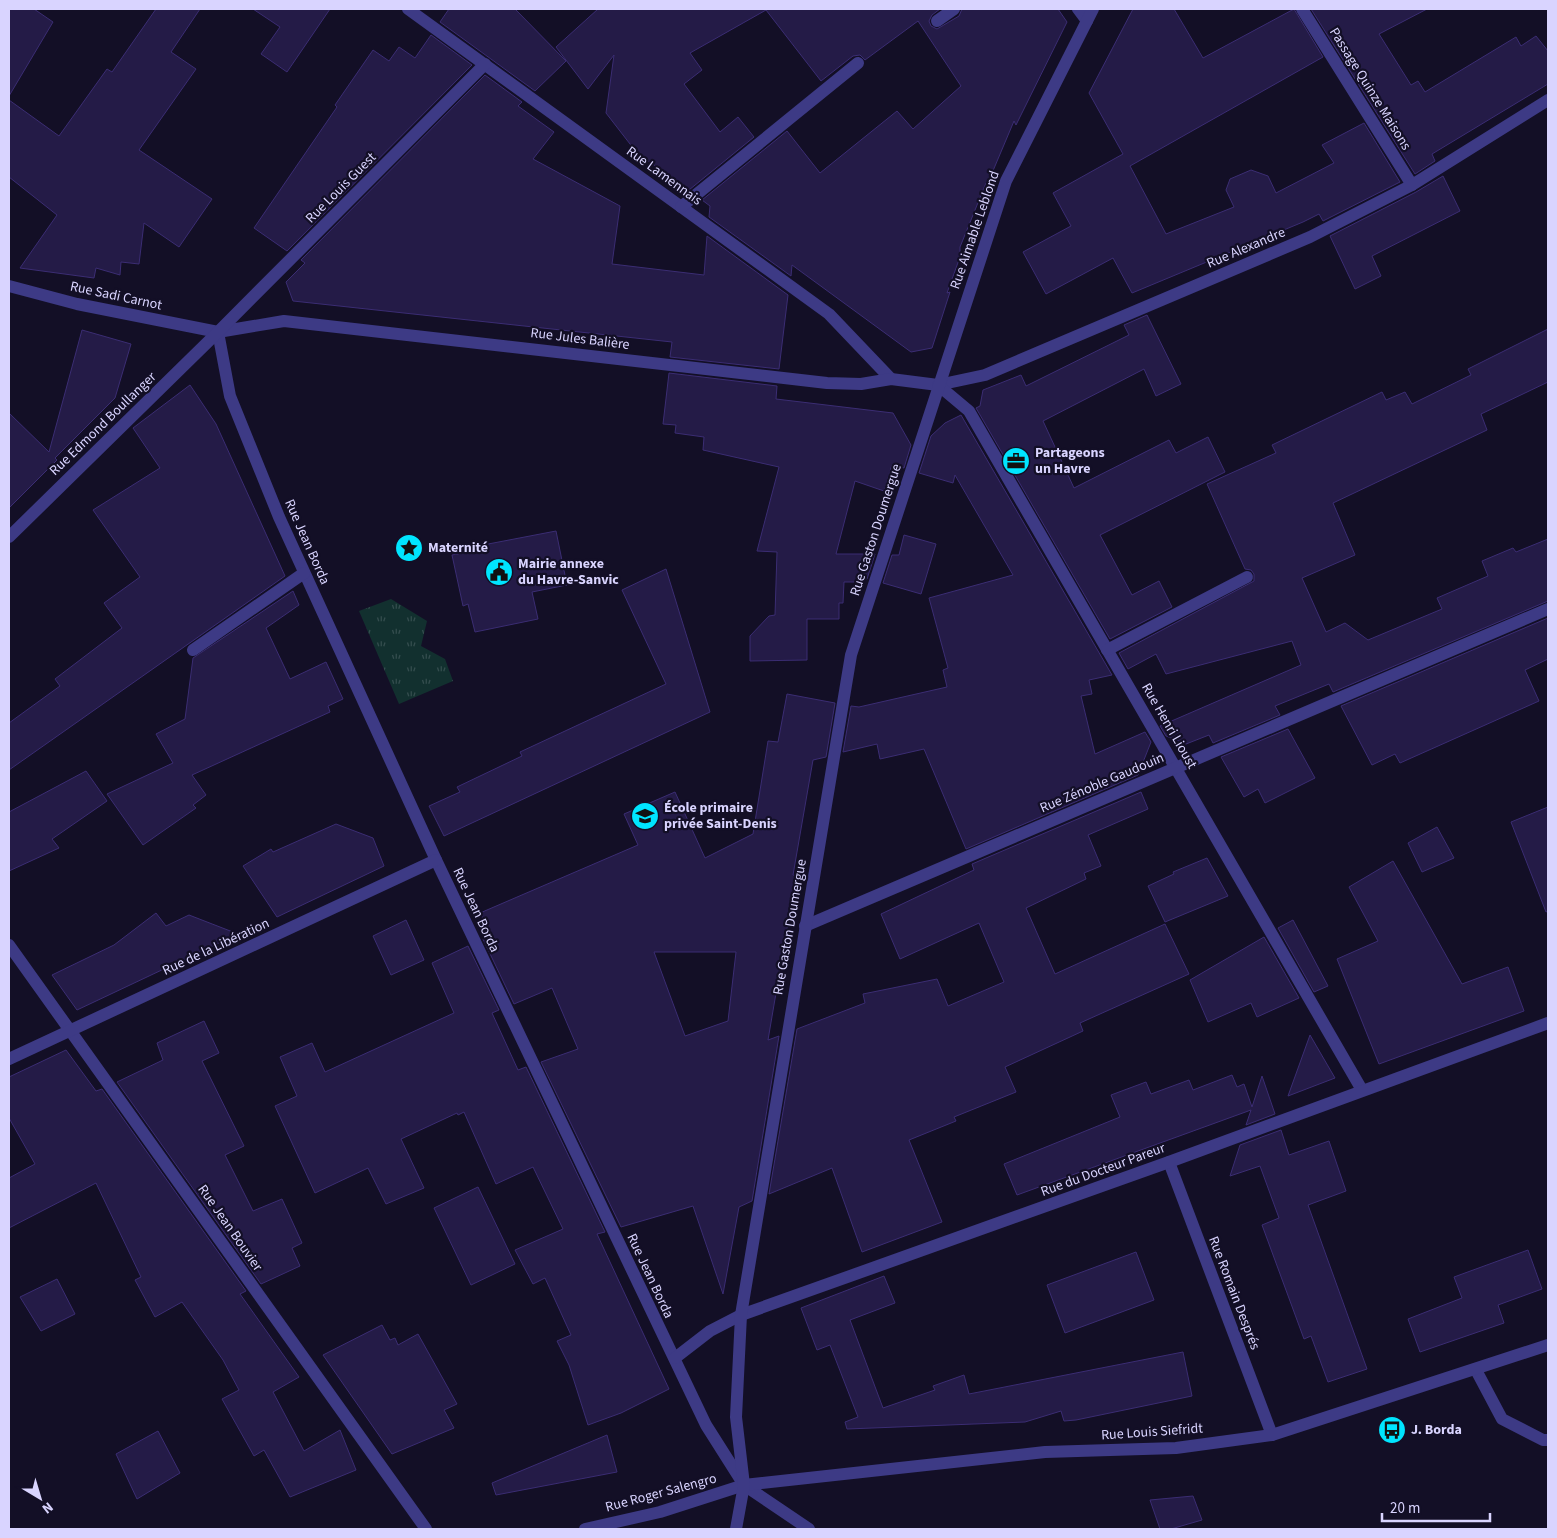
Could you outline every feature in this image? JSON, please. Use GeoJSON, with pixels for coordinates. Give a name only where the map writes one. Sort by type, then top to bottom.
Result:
{"type":"FeatureCollection","features":[{"type":"Feature","properties":{"kind":"street","name":"Rue Lamennais"},"geometry":{"type":"LineString","coordinates":[[408,9],[829,314],[891,380]]}},
{"type":"Feature","properties":{"kind":"street"},"geometry":{"type":"LineString","coordinates":[[937,21],[954,9]]}},
{"type":"Feature","properties":{"kind":"street"},"geometry":{"type":"LineString","coordinates":[[1078,9],[1087,21]]}},
{"type":"Feature","properties":{"kind":"street","name":"Rue Aimable Leblond"},"geometry":{"type":"LineString","coordinates":[[938,385],[1006,181],[1093,9]]}},
{"type":"Feature","properties":{"kind":"street","name":"Passage Quinze Maisons"},"geometry":{"type":"LineString","coordinates":[[1302,9],[1412,185]]}},
{"type":"Feature","properties":{"kind":"street"},"geometry":{"type":"LineString","coordinates":[[681,207],[858,63]]}},
{"type":"Feature","properties":{"kind":"street","name":"Rue Louis Guest"},"geometry":{"type":"LineString","coordinates":[[218,332],[485,64]]}},
{"type":"Feature","properties":{"kind":"street","name":"Rue Alexandre"},"geometry":{"type":"LineString","coordinates":[[938,385],[985,375],[1310,237],[1412,185],[1548,100]]}},
{"type":"Feature","properties":{"kind":"street","name":"Rue Sadi Carnot"},"geometry":{"type":"LineString","coordinates":[[9,286],[77,304],[218,332]]}},
{"type":"Feature","properties":{"kind":"street","name":"Rue Jules Balière"},"geometry":{"type":"LineString","coordinates":[[218,332],[284,320],[827,383],[861,384],[891,380],[938,385]]}},
{"type":"Feature","properties":{"kind":"street","name":"Rue Edmond Boullanger"},"geometry":{"type":"LineString","coordinates":[[9,537],[218,332]]}},
{"type":"Feature","properties":{"kind":"street","name":"Rue Jean Borda"},"geometry":{"type":"LineString","coordinates":[[218,332],[230,396],[304,573],[436,860],[659,1331],[706,1425],[744,1485]]}},
{"type":"Feature","properties":{"kind":"street","name":"Rue Henri Lioust"},"geometry":{"type":"LineString","coordinates":[[938,385],[969,411],[1362,1090]]}},
{"type":"Feature","properties":{"kind":"street","name":"Rue Gaston Doumergue"},"geometry":{"type":"LineString","coordinates":[[736,1529],[744,1485],[736,1417],[741,1315],[851,654],[938,385]]}},
{"type":"Feature","properties":{"kind":"street"},"geometry":{"type":"LineString","coordinates":[[193,650],[304,573]]}},
{"type":"Feature","properties":{"kind":"street"},"geometry":{"type":"LineString","coordinates":[[1107,650],[1247,577]]}},
{"type":"Feature","properties":{"kind":"street","name":"Rue Zénoble Gaudouin"},"geometry":{"type":"LineString","coordinates":[[805,926],[1548,609]]}},
{"type":"Feature","properties":{"kind":"street","name":"Rue de la Libération"},"geometry":{"type":"LineString","coordinates":[[9,1059],[436,860]]}},
{"type":"Feature","properties":{"kind":"street","name":"Rue Jean Bouvier"},"geometry":{"type":"LineString","coordinates":[[9,945],[426,1529]]}},
{"type":"Feature","properties":{"kind":"street","name":"Rue du Docteur Pareur"},"geometry":{"type":"LineString","coordinates":[[674,1358],[710,1331],[741,1315],[1169,1162],[1548,1023]]}},
{"type":"Feature","properties":{"kind":"street","name":"Rue Romain Després"},"geometry":{"type":"LineString","coordinates":[[1169,1162],[1272,1435]]}},
{"type":"Feature","properties":{"kind":"street","name":"Rue Louis Siefridt"},"geometry":{"type":"LineString","coordinates":[[744,1485],[1045,1452],[1176,1448],[1272,1435],[1548,1345]]}},
{"type":"Feature","properties":{"kind":"street"},"geometry":{"type":"LineString","coordinates":[[1476,1370],[1502,1419],[1543,1440],[1548,1440]]}},
{"type":"Feature","properties":{"kind":"street"},"geometry":{"type":"LineString","coordinates":[[744,1485],[809,1529]]}},
{"type":"Feature","properties":{"kind":"street","name":"Rue Roger Salengro"},"geometry":{"type":"LineString","coordinates":[[584,1529],[660,1512],[744,1485]]}},
{"type":"Feature","properties":{"kind":"green space"},"geometry":{"type":"Polygon","coordinates":[[[391,599],[427,621],[421,646],[445,659],[453,681],[399,704],[359,611],[391,599]]]}},
{"type":"Feature","properties":{"kind":"building"},"geometry":{"type":"Polygon","coordinates":[[[9,9],[34,9],[53,22],[9,96],[9,9]]]}},
{"type":"Feature","properties":{"kind":"building"},"geometry":{"type":"Polygon","coordinates":[[[156,9],[200,9],[171,52],[196,69],[139,150],[212,199],[179,247],[144,223],[139,264],[121,262],[120,275],[96,268],[94,278],[20,268],[57,215],[9,177],[9,100],[59,136],[107,69],[112,72],[156,9]]]}},
{"type":"Feature","properties":{"kind":"building"},"geometry":{"type":"Polygon","coordinates":[[[253,9],[330,9],[287,72],[261,54],[280,27],[253,9]]]}},
{"type":"Feature","properties":{"kind":"building"},"geometry":{"type":"Polygon","coordinates":[[[449,9],[515,9],[566,61],[535,91],[440,22],[449,9]]]}},
{"type":"Feature","properties":{"kind":"building"},"geometry":{"type":"Polygon","coordinates":[[[598,9],[940,9],[932,15],[929,21],[931,26],[937,29],[959,16],[962,9],[1058,9],[1067,22],[1016,125],[1014,121],[987,185],[986,183],[960,247],[960,257],[947,293],[950,292],[932,348],[911,352],[792,265],[791,276],[709,217],[710,206],[702,200],[787,131],[820,173],[897,111],[913,129],[961,86],[918,21],[865,60],[860,55],[853,56],[821,81],[766,10],[690,53],[702,70],[684,84],[720,132],[738,117],[754,137],[689,190],[637,153],[606,113],[614,55],[588,89],[556,47],[598,9]]]}},
{"type":"Feature","properties":{"kind":"building"},"geometry":{"type":"Polygon","coordinates":[[[1133,9],[1174,9],[1203,58],[1294,9],[1323,57],[1130,166],[1166,234],[1234,207],[1226,190],[1230,179],[1251,170],[1268,176],[1276,193],[1334,163],[1322,145],[1364,123],[1400,182],[1323,221],[1319,214],[1132,293],[1113,258],[1046,294],[1023,252],[1071,226],[1053,193],[1123,154],[1089,93],[1133,9]]]}},
{"type":"Feature","properties":{"kind":"building"},"geometry":{"type":"Polygon","coordinates":[[[1311,9],[1427,9],[1379,34],[1411,85],[1418,81],[1425,92],[1516,37],[1521,46],[1536,36],[1548,51],[1548,84],[1432,154],[1435,161],[1415,174],[1311,9]]]}},
{"type":"Feature","properties":{"kind":"building"},"geometry":{"type":"Polygon","coordinates":[[[431,35],[472,65],[287,251],[254,228],[337,107],[335,105],[373,50],[389,61],[399,47],[415,58],[431,35]]]}},
{"type":"Feature","properties":{"kind":"building"},"geometry":{"type":"Polygon","coordinates":[[[485,75],[522,102],[518,106],[554,132],[533,159],[620,206],[612,264],[704,275],[707,236],[788,295],[779,369],[670,357],[672,342],[293,301],[286,282],[305,263],[301,260],[485,75]]]}},
{"type":"Feature","properties":{"kind":"building"},"geometry":{"type":"Polygon","coordinates":[[[1443,176],[1460,211],[1372,256],[1381,276],[1355,289],[1330,236],[1443,176]]]}},
{"type":"Feature","properties":{"kind":"building"},"geometry":{"type":"Polygon","coordinates":[[[1147,315],[1181,384],[1156,396],[1144,369],[1043,421],[1074,488],[1169,440],[1176,453],[1208,437],[1225,472],[1100,535],[1132,595],[1159,581],[1172,607],[1110,639],[976,408],[980,406],[983,390],[1021,375],[1026,386],[1129,335],[1124,325],[1147,315]]]}},
{"type":"Feature","properties":{"kind":"building"},"geometry":{"type":"Polygon","coordinates":[[[1548,329],[1548,382],[1481,414],[1487,430],[1333,503],[1355,555],[1302,578],[1326,632],[1345,623],[1368,640],[1442,609],[1437,598],[1488,576],[1482,561],[1513,548],[1516,552],[1548,539],[1548,601],[1333,692],[1329,684],[1275,706],[1280,715],[1213,743],[1209,735],[1186,744],[1166,736],[1160,726],[1301,665],[1292,641],[1166,674],[1156,654],[1128,669],[1119,653],[1254,581],[1254,574],[1251,570],[1245,569],[1207,484],[1276,453],[1272,445],[1382,392],[1386,400],[1405,392],[1412,404],[1471,375],[1468,369],[1548,329]]]}},
{"type":"Feature","properties":{"kind":"building"},"geometry":{"type":"Polygon","coordinates":[[[82,330],[131,344],[115,398],[55,458],[57,460],[9,508],[9,413],[49,452],[82,330]]]}},
{"type":"Feature","properties":{"kind":"building"},"geometry":{"type":"Polygon","coordinates":[[[669,373],[777,386],[776,399],[893,413],[911,445],[904,468],[892,465],[884,491],[855,481],[836,554],[875,554],[867,579],[858,576],[856,582],[844,582],[843,603],[839,603],[839,619],[807,619],[807,660],[750,661],[750,636],[769,616],[775,615],[777,552],[757,551],[779,467],[703,450],[704,437],[675,433],[676,425],[663,424],[669,373]]]}},
{"type":"Feature","properties":{"kind":"building"},"geometry":{"type":"Polygon","coordinates":[[[190,385],[216,424],[285,576],[9,770],[9,723],[60,686],[55,679],[122,628],[104,603],[140,577],[93,510],[160,468],[133,428],[190,385]]]}},
{"type":"Feature","properties":{"kind":"building"},"geometry":{"type":"Polygon","coordinates":[[[961,415],[1112,675],[1089,680],[1092,694],[1081,696],[1095,754],[1145,732],[1151,742],[1138,775],[966,849],[924,749],[880,759],[877,744],[843,752],[851,706],[859,707],[947,687],[943,670],[948,668],[929,598],[1013,575],[955,475],[953,483],[919,473],[931,436],[945,423],[961,415]]]}},
{"type":"Feature","properties":{"kind":"building"},"geometry":{"type":"Polygon","coordinates":[[[556,531],[567,585],[532,592],[538,619],[475,632],[468,604],[463,606],[452,555],[484,549],[483,545],[556,531]]]}},
{"type":"Feature","properties":{"kind":"building"},"geometry":{"type":"Polygon","coordinates":[[[904,535],[936,544],[921,594],[883,583],[892,555],[899,555],[904,535]]]}},
{"type":"Feature","properties":{"kind":"building"},"geometry":{"type":"Polygon","coordinates":[[[666,569],[710,712],[444,836],[429,806],[460,792],[457,787],[522,756],[520,752],[666,684],[622,590],[666,569]]]}},
{"type":"Feature","properties":{"kind":"building"},"geometry":{"type":"Polygon","coordinates":[[[293,591],[299,605],[266,628],[290,679],[326,662],[343,699],[328,706],[330,712],[192,775],[206,795],[193,805],[196,808],[143,845],[107,794],[173,763],[156,734],[185,719],[193,658],[293,591]]]}},
{"type":"Feature","properties":{"kind":"building"},"geometry":{"type":"Polygon","coordinates":[[[1548,618],[1548,659],[1525,670],[1539,701],[1400,763],[1395,754],[1372,765],[1341,706],[1548,618]]]}},
{"type":"Feature","properties":{"kind":"building"},"geometry":{"type":"Polygon","coordinates":[[[787,694],[835,703],[826,757],[813,760],[793,875],[796,876],[768,1040],[779,1036],[752,1201],[739,1207],[723,1294],[693,1206],[621,1227],[541,1062],[578,1049],[552,988],[514,1004],[483,939],[491,935],[480,913],[638,845],[624,814],[675,792],[705,858],[753,834],[768,741],[778,742],[787,694]],[[654,952],[685,1036],[728,1021],[736,952],[654,952]]]}},
{"type":"Feature","properties":{"kind":"building"},"geometry":{"type":"Polygon","coordinates":[[[1288,729],[1315,778],[1265,803],[1258,789],[1244,797],[1221,757],[1288,729]]]}},
{"type":"Feature","properties":{"kind":"building"},"geometry":{"type":"Polygon","coordinates":[[[86,771],[107,801],[52,839],[59,848],[9,871],[9,812],[86,771]]]}},
{"type":"Feature","properties":{"kind":"building"},"geometry":{"type":"Polygon","coordinates":[[[1141,792],[1148,809],[1088,835],[1101,866],[1084,873],[1086,879],[1026,908],[1055,974],[1165,924],[1189,974],[1080,1023],[1083,1031],[1005,1067],[1016,1092],[954,1117],[956,1121],[909,1140],[942,1222],[862,1252],[832,1168],[769,1194],[797,1029],[865,1003],[863,994],[937,979],[948,1006],[1004,982],[979,923],[900,959],[881,914],[974,870],[972,864],[1141,792]]]}},
{"type":"Feature","properties":{"kind":"building"},"geometry":{"type":"Polygon","coordinates":[[[1548,807],[1548,911],[1546,912],[1511,822],[1548,807]]]}},
{"type":"Feature","properties":{"kind":"building"},"geometry":{"type":"Polygon","coordinates":[[[336,824],[373,838],[384,866],[277,917],[243,866],[271,849],[273,852],[336,824]]]}},
{"type":"Feature","properties":{"kind":"building"},"geometry":{"type":"Polygon","coordinates":[[[1437,827],[1454,858],[1422,872],[1408,843],[1437,827]]]}},
{"type":"Feature","properties":{"kind":"building"},"geometry":{"type":"Polygon","coordinates":[[[1207,858],[1228,896],[1165,922],[1148,886],[1174,874],[1173,872],[1207,858]]]}},
{"type":"Feature","properties":{"kind":"building"},"geometry":{"type":"Polygon","coordinates":[[[1393,861],[1462,984],[1508,967],[1524,1011],[1379,1064],[1337,959],[1378,941],[1349,887],[1393,861]]]}},
{"type":"Feature","properties":{"kind":"building"},"geometry":{"type":"Polygon","coordinates":[[[156,913],[166,926],[189,915],[238,934],[77,1010],[52,975],[114,945],[156,913]]]}},
{"type":"Feature","properties":{"kind":"building"},"geometry":{"type":"Polygon","coordinates":[[[406,920],[424,960],[391,975],[373,936],[406,920]]]}},
{"type":"Feature","properties":{"kind":"building"},"geometry":{"type":"Polygon","coordinates":[[[1293,920],[1328,986],[1314,992],[1278,928],[1293,920]]]}},
{"type":"Feature","properties":{"kind":"building"},"geometry":{"type":"Polygon","coordinates":[[[1264,937],[1299,998],[1257,1017],[1251,1003],[1208,1022],[1190,980],[1264,937]]]}},
{"type":"Feature","properties":{"kind":"building"},"geometry":{"type":"Polygon","coordinates":[[[468,946],[499,1010],[492,1013],[518,1070],[526,1067],[605,1232],[597,1234],[669,1389],[621,1413],[588,1425],[569,1365],[557,1341],[571,1335],[545,1278],[533,1284],[515,1250],[563,1229],[533,1167],[496,1184],[464,1112],[458,1115],[457,1113],[401,1139],[424,1188],[386,1204],[368,1168],[315,1193],[275,1106],[297,1096],[280,1057],[312,1043],[325,1072],[454,1013],[432,963],[468,946]]]}},
{"type":"Feature","properties":{"kind":"building"},"geometry":{"type":"Polygon","coordinates":[[[204,1021],[219,1053],[202,1061],[244,1146],[225,1155],[253,1211],[282,1199],[302,1243],[292,1248],[300,1266],[261,1284],[117,1082],[163,1060],[157,1043],[204,1021]]]}},
{"type":"Feature","properties":{"kind":"building"},"geometry":{"type":"Polygon","coordinates":[[[1310,1035],[1335,1078],[1288,1096],[1310,1035]]]}},
{"type":"Feature","properties":{"kind":"building"},"geometry":{"type":"Polygon","coordinates":[[[66,1050],[96,1091],[102,1089],[246,1291],[240,1294],[299,1377],[273,1392],[304,1451],[340,1430],[356,1470],[290,1497],[264,1450],[254,1456],[222,1399],[239,1390],[223,1360],[182,1302],[155,1317],[135,1280],[141,1277],[96,1183],[9,1228],[9,1178],[35,1164],[9,1118],[9,1077],[66,1050]]]}},
{"type":"Feature","properties":{"kind":"building"},"geometry":{"type":"Polygon","coordinates":[[[1232,1075],[1237,1087],[1244,1084],[1252,1107],[1262,1076],[1275,1114],[1246,1125],[1251,1110],[1017,1195],[1004,1164],[1120,1117],[1111,1095],[1146,1082],[1151,1094],[1189,1080],[1193,1090],[1232,1075]]]}},
{"type":"Feature","properties":{"kind":"building"},"geometry":{"type":"Polygon","coordinates":[[[1281,1130],[1289,1155],[1329,1141],[1346,1191],[1308,1205],[1367,1369],[1328,1382],[1311,1336],[1304,1339],[1262,1225],[1279,1218],[1260,1166],[1230,1176],[1240,1145],[1281,1130]]]}},
{"type":"Feature","properties":{"kind":"building"},"geometry":{"type":"Polygon","coordinates":[[[478,1187],[515,1264],[471,1285],[434,1208],[478,1187]]]}},
{"type":"Feature","properties":{"kind":"building"},"geometry":{"type":"Polygon","coordinates":[[[1528,1250],[1542,1289],[1498,1305],[1504,1323],[1420,1352],[1408,1319],[1462,1298],[1454,1277],[1528,1250]]]}},
{"type":"Feature","properties":{"kind":"building"},"geometry":{"type":"Polygon","coordinates":[[[1136,1252],[1154,1300],[1065,1333],[1047,1285],[1136,1252]]]}},
{"type":"Feature","properties":{"kind":"building"},"geometry":{"type":"Polygon","coordinates":[[[884,1276],[895,1303],[850,1320],[883,1408],[935,1390],[933,1386],[964,1375],[969,1394],[1183,1352],[1192,1396],[1076,1420],[1064,1421],[1061,1411],[1025,1422],[847,1429],[845,1422],[858,1417],[830,1345],[817,1350],[801,1308],[884,1276]]]}},
{"type":"Feature","properties":{"kind":"building"},"geometry":{"type":"Polygon","coordinates":[[[57,1279],[75,1314],[41,1331],[20,1297],[57,1279]]]}},
{"type":"Feature","properties":{"kind":"building"},"geometry":{"type":"Polygon","coordinates":[[[382,1325],[390,1340],[395,1338],[398,1345],[418,1334],[457,1404],[444,1410],[454,1428],[392,1454],[323,1355],[382,1325]]]}},
{"type":"Feature","properties":{"kind":"building"},"geometry":{"type":"Polygon","coordinates":[[[158,1431],[180,1473],[137,1499],[116,1454],[158,1431]]]}},
{"type":"Feature","properties":{"kind":"building"},"geometry":{"type":"Polygon","coordinates":[[[607,1435],[617,1472],[496,1495],[492,1483],[607,1435]]]}},
{"type":"Feature","properties":{"kind":"building"},"geometry":{"type":"Polygon","coordinates":[[[1193,1496],[1202,1520],[1171,1529],[1160,1529],[1150,1500],[1193,1496]]]}},
{"type":"Feature","properties":{"kind":"place","name":"Partageons un Havre"},"geometry":{"type":"Point","coordinates":[1016,461]}},
{"type":"Feature","properties":{"kind":"place","name":"Maternité"},"geometry":{"type":"Point","coordinates":[409,548]}},
{"type":"Feature","properties":{"kind":"place","name":"Mairie annexe du Havre-Sanvic"},"geometry":{"type":"Point","coordinates":[499,572]}},
{"type":"Feature","properties":{"kind":"place","name":"École primaire privée Saint-Denis"},"geometry":{"type":"Point","coordinates":[645,816]}},
{"type":"Feature","properties":{"kind":"place","name":"J. Borda"},"geometry":{"type":"Point","coordinates":[1392,1430]}}]}
